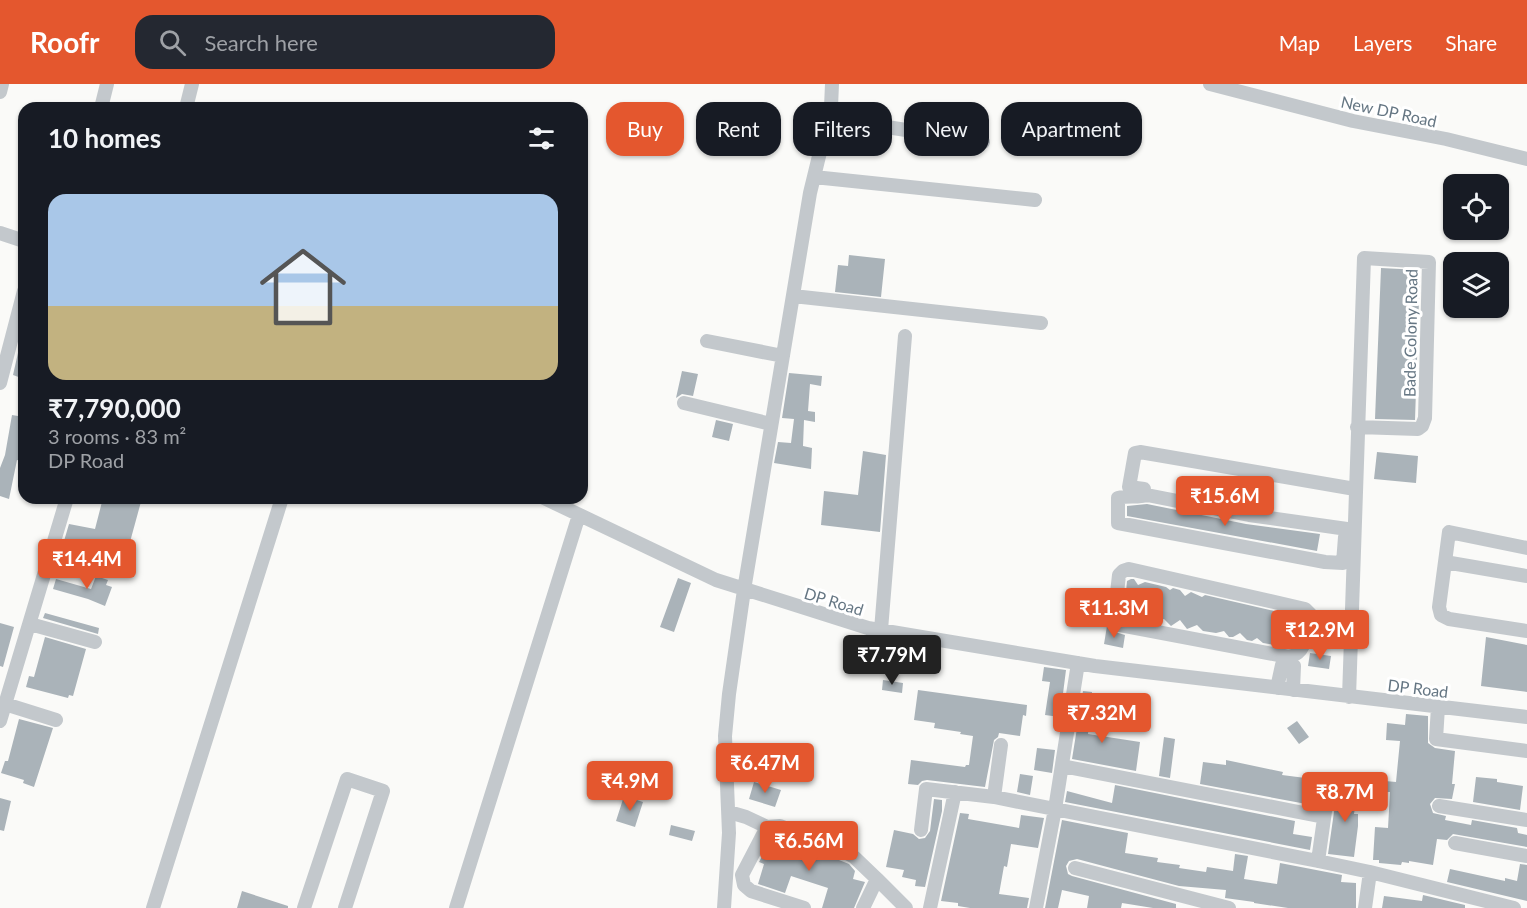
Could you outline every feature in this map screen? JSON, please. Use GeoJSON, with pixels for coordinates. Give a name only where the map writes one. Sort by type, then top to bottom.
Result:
{"type":"FeatureCollection","features":[{"type":"Feature","properties":{"kind":"street"},"geometry":{"type":"LineString","coordinates":[[0,92],[2,84]]}},
{"type":"Feature","properties":{"kind":"street"},"geometry":{"type":"LineString","coordinates":[[102,102],[107,84]]}},
{"type":"Feature","properties":{"kind":"street"},"geometry":{"type":"LineString","coordinates":[[188,102],[192,84]]}},
{"type":"Feature","properties":{"kind":"street"},"geometry":{"type":"LineString","coordinates":[[831,102],[832,84]]}},
{"type":"Feature","properties":{"kind":"street","name":"New DP Road"},"geometry":{"type":"LineString","coordinates":[[1210,84],[1353,121],[1446,139],[1527,159]]}},
{"type":"Feature","properties":{"kind":"street"},"geometry":{"type":"LineString","coordinates":[[724,908],[729,812],[725,736],[744,590],[771,424],[819,156]]}},
{"type":"Feature","properties":{"kind":"street"},"geometry":{"type":"LineString","coordinates":[[814,177],[1035,200]]}},
{"type":"Feature","properties":{"kind":"street"},"geometry":{"type":"LineString","coordinates":[[0,233],[18,239]]}},
{"type":"Feature","properties":{"kind":"street","name":"Bade Colony Road"},"geometry":{"type":"LineString","coordinates":[[1349,697],[1350,526],[1357,427],[1364,258],[1429,262],[1425,418],[1422,426],[1418,429],[1357,427]]}},
{"type":"Feature","properties":{"kind":"street"},"geometry":{"type":"LineString","coordinates":[[793,296],[1041,323]]}},
{"type":"Feature","properties":{"kind":"street"},"geometry":{"type":"LineString","coordinates":[[0,383],[18,314]]}},
{"type":"Feature","properties":{"kind":"street"},"geometry":{"type":"LineString","coordinates":[[874,629],[905,336]]}},
{"type":"Feature","properties":{"kind":"street"},"geometry":{"type":"LineString","coordinates":[[707,341],[783,356]]}},
{"type":"Feature","properties":{"kind":"street"},"geometry":{"type":"LineString","coordinates":[[684,403],[771,424]]}},
{"type":"Feature","properties":{"kind":"street"},"geometry":{"type":"LineString","coordinates":[[1350,526],[1129,487],[1135,453],[1140,452],[1352,489]]}},
{"type":"Feature","properties":{"kind":"street"},"geometry":{"type":"LineString","coordinates":[[1129,495],[1141,497],[1147,495],[1249,515],[1350,526],[1343,563],[1325,562],[1118,523],[1118,498],[1129,495]]}},
{"type":"Feature","properties":{"kind":"street"},"geometry":{"type":"LineString","coordinates":[[0,721],[65,504]]}},
{"type":"Feature","properties":{"kind":"street"},"geometry":{"type":"LineString","coordinates":[[153,908],[280,504]]}},
{"type":"Feature","properties":{"kind":"street","name":"DP Road"},"geometry":{"type":"LineString","coordinates":[[556,504],[671,560],[744,590],[850,624],[1078,663],[1278,682],[1292,672],[1349,697],[1527,717]]}},
{"type":"Feature","properties":{"kind":"street"},"geometry":{"type":"LineString","coordinates":[[456,908],[579,515]]}},
{"type":"Feature","properties":{"kind":"street"},"geometry":{"type":"LineString","coordinates":[[1527,548],[1449,532],[1439,607],[1441,615],[1449,619],[1527,631]]}},
{"type":"Feature","properties":{"kind":"street"},"geometry":{"type":"LineString","coordinates":[[1445,562],[1527,576]]}},
{"type":"Feature","properties":{"kind":"street"},"geometry":{"type":"LineString","coordinates":[[1129,569],[1305,609],[1311,615],[1302,650],[1297,656],[1292,672],[1120,625],[1114,620],[1119,575],[1129,569]]}},
{"type":"Feature","properties":{"kind":"street"},"geometry":{"type":"LineString","coordinates":[[30,624],[95,642]]}},
{"type":"Feature","properties":{"kind":"street"},"geometry":{"type":"LineString","coordinates":[[1036,908],[1055,809],[1078,663]]}},
{"type":"Feature","properties":{"kind":"street"},"geometry":{"type":"LineString","coordinates":[[1278,682],[1282,665],[1292,672]]}},
{"type":"Feature","properties":{"kind":"street"},"geometry":{"type":"LineString","coordinates":[[5,704],[56,720]]}},
{"type":"Feature","properties":{"kind":"street"},"geometry":{"type":"LineString","coordinates":[[1438,707],[1436,739],[1527,750]]}},
{"type":"Feature","properties":{"kind":"street"},"geometry":{"type":"LineString","coordinates":[[994,798],[1001,745]]}},
{"type":"Feature","properties":{"kind":"street"},"geometry":{"type":"LineString","coordinates":[[1062,766],[1324,817]]}},
{"type":"Feature","properties":{"kind":"street"},"geometry":{"type":"LineString","coordinates":[[304,908],[347,779],[382,791],[345,908]]}},
{"type":"Feature","properties":{"kind":"street"},"geometry":{"type":"LineString","coordinates":[[1318,861],[1329,783]]}},
{"type":"Feature","properties":{"kind":"street"},"geometry":{"type":"LineString","coordinates":[[921,830],[926,789],[955,792],[1055,809],[1318,861],[1514,908]]}},
{"type":"Feature","properties":{"kind":"street"},"geometry":{"type":"LineString","coordinates":[[930,908],[955,792]]}},
{"type":"Feature","properties":{"kind":"street"},"geometry":{"type":"LineString","coordinates":[[1439,806],[1527,820]]}},
{"type":"Feature","properties":{"kind":"street"},"geometry":{"type":"LineString","coordinates":[[729,812],[767,827],[780,825],[838,848],[854,857],[906,908]]}},
{"type":"Feature","properties":{"kind":"street"},"geometry":{"type":"LineString","coordinates":[[767,827],[742,875],[744,885],[751,891],[804,908]]}},
{"type":"Feature","properties":{"kind":"street"},"geometry":{"type":"LineString","coordinates":[[1455,843],[1527,856]]}},
{"type":"Feature","properties":{"kind":"street"},"geometry":{"type":"LineString","coordinates":[[1075,868],[1232,908]]}},
{"type":"Feature","properties":{"kind":"street"},"geometry":{"type":"LineString","coordinates":[[1365,908],[1370,872]]}},
{"type":"Feature","properties":{"kind":"street"},"geometry":{"type":"LineString","coordinates":[[863,908],[877,879]]}},
{"type":"Feature","properties":{"kind":"building"},"geometry":{"type":"Polygon","coordinates":[[[849,255],[885,259],[881,297],[835,292],[838,265],[848,266],[849,255]]]}},
{"type":"Feature","properties":{"kind":"building"},"geometry":{"type":"Polygon","coordinates":[[[1381,268],[1420,270],[1415,420],[1375,419],[1381,268]]]}},
{"type":"Feature","properties":{"kind":"building"},"geometry":{"type":"Polygon","coordinates":[[[18,353],[18,377],[13,375],[18,353]]]}},
{"type":"Feature","properties":{"kind":"building"},"geometry":{"type":"Polygon","coordinates":[[[682,371],[698,374],[693,396],[682,394],[676,398],[682,371]]]}},
{"type":"Feature","properties":{"kind":"building"},"geometry":{"type":"Polygon","coordinates":[[[789,373],[822,376],[821,386],[810,384],[808,411],[815,412],[815,422],[804,420],[803,446],[812,448],[811,469],[774,463],[778,442],[791,443],[794,419],[782,418],[789,373]]]}},
{"type":"Feature","properties":{"kind":"building"},"geometry":{"type":"Polygon","coordinates":[[[12,415],[18,416],[18,460],[9,499],[0,496],[0,468],[5,455],[12,415]]]}},
{"type":"Feature","properties":{"kind":"building"},"geometry":{"type":"Polygon","coordinates":[[[716,420],[733,424],[729,441],[712,437],[716,420]]]}},
{"type":"Feature","properties":{"kind":"building"},"geometry":{"type":"Polygon","coordinates":[[[863,451],[886,455],[880,532],[821,525],[824,491],[858,495],[863,451]]]}},
{"type":"Feature","properties":{"kind":"building"},"geometry":{"type":"Polygon","coordinates":[[[1377,452],[1418,456],[1416,483],[1374,479],[1377,452]]]}},
{"type":"Feature","properties":{"kind":"building"},"geometry":{"type":"Polygon","coordinates":[[[101,504],[140,504],[127,553],[64,541],[69,524],[95,529],[101,504]]]}},
{"type":"Feature","properties":{"kind":"building"},"geometry":{"type":"Polygon","coordinates":[[[1147,504],[1246,524],[1320,534],[1317,551],[1127,516],[1127,506],[1147,504]]]}},
{"type":"Feature","properties":{"kind":"building"},"geometry":{"type":"Polygon","coordinates":[[[96,576],[108,580],[106,585],[112,587],[105,606],[53,589],[56,579],[91,589],[96,576]]]}},
{"type":"Feature","properties":{"kind":"building"},"geometry":{"type":"Polygon","coordinates":[[[678,578],[691,583],[674,632],[660,627],[678,578]]]}},
{"type":"Feature","properties":{"kind":"building"},"geometry":{"type":"Polygon","coordinates":[[[1134,579],[1138,585],[1145,582],[1170,590],[1173,588],[1180,590],[1185,596],[1191,592],[1202,597],[1205,595],[1300,617],[1297,637],[1293,645],[1280,646],[1263,643],[1257,638],[1252,641],[1247,640],[1240,633],[1229,637],[1224,631],[1216,633],[1203,631],[1197,625],[1187,629],[1180,620],[1171,626],[1164,619],[1157,621],[1142,618],[1130,608],[1128,617],[1126,617],[1124,614],[1127,581],[1134,579]]]}},
{"type":"Feature","properties":{"kind":"building"},"geometry":{"type":"Polygon","coordinates":[[[45,613],[99,628],[98,634],[43,618],[45,613]]]}},
{"type":"Feature","properties":{"kind":"building"},"geometry":{"type":"Polygon","coordinates":[[[0,623],[14,627],[3,667],[0,666],[0,623]]]}},
{"type":"Feature","properties":{"kind":"building"},"geometry":{"type":"Polygon","coordinates":[[[1107,626],[1125,635],[1123,648],[1104,644],[1107,626]]]}},
{"type":"Feature","properties":{"kind":"building"},"geometry":{"type":"Polygon","coordinates":[[[45,637],[86,649],[73,696],[69,695],[68,698],[26,687],[29,676],[34,677],[45,637]]]}},
{"type":"Feature","properties":{"kind":"building"},"geometry":{"type":"Polygon","coordinates":[[[1486,637],[1527,645],[1527,692],[1481,686],[1486,637]]]}},
{"type":"Feature","properties":{"kind":"building"},"geometry":{"type":"Polygon","coordinates":[[[1310,653],[1331,656],[1329,669],[1308,666],[1310,653]]]}},
{"type":"Feature","properties":{"kind":"building"},"geometry":{"type":"Polygon","coordinates":[[[1044,667],[1066,670],[1060,717],[1045,715],[1050,682],[1042,681],[1044,667]]]}},
{"type":"Feature","properties":{"kind":"building"},"geometry":{"type":"Polygon","coordinates":[[[883,680],[903,683],[902,693],[882,690],[883,680]]]}},
{"type":"Feature","properties":{"kind":"building"},"geometry":{"type":"Polygon","coordinates":[[[918,690],[1027,705],[1020,736],[999,733],[994,740],[985,787],[927,780],[918,785],[908,784],[911,760],[965,767],[969,765],[973,736],[934,728],[935,723],[914,720],[918,690]]]}},
{"type":"Feature","properties":{"kind":"building"},"geometry":{"type":"Polygon","coordinates":[[[1083,691],[1092,692],[1088,734],[1140,742],[1136,771],[1072,759],[1083,691]]]}},
{"type":"Feature","properties":{"kind":"building"},"geometry":{"type":"Polygon","coordinates":[[[1406,714],[1428,716],[1428,743],[1435,748],[1455,751],[1452,784],[1455,784],[1452,799],[1435,798],[1430,804],[1433,813],[1446,816],[1445,820],[1471,825],[1472,820],[1517,828],[1518,833],[1527,835],[1527,847],[1453,834],[1447,840],[1437,839],[1433,865],[1409,861],[1409,863],[1402,862],[1401,865],[1379,863],[1379,860],[1373,860],[1375,827],[1388,828],[1390,792],[1384,792],[1385,781],[1396,782],[1400,741],[1386,740],[1387,723],[1405,725],[1406,714]]]}},
{"type":"Feature","properties":{"kind":"building"},"geometry":{"type":"Polygon","coordinates":[[[19,719],[53,728],[34,787],[23,783],[24,780],[1,773],[5,761],[8,761],[19,719]]]}},
{"type":"Feature","properties":{"kind":"building"},"geometry":{"type":"Polygon","coordinates":[[[1297,721],[1309,737],[1299,744],[1287,728],[1297,721]]]}},
{"type":"Feature","properties":{"kind":"building"},"geometry":{"type":"Polygon","coordinates":[[[1164,737],[1175,739],[1170,778],[1159,776],[1164,737]]]}},
{"type":"Feature","properties":{"kind":"building"},"geometry":{"type":"Polygon","coordinates":[[[1037,748],[1055,750],[1052,773],[1034,770],[1037,748]]]}},
{"type":"Feature","properties":{"kind":"building"},"geometry":{"type":"Polygon","coordinates":[[[1226,760],[1283,772],[1282,775],[1321,780],[1317,806],[1200,784],[1203,762],[1226,765],[1226,760]]]}},
{"type":"Feature","properties":{"kind":"building"},"geometry":{"type":"Polygon","coordinates":[[[1020,774],[1033,776],[1030,795],[1017,792],[1020,774]]]}},
{"type":"Feature","properties":{"kind":"building"},"geometry":{"type":"Polygon","coordinates":[[[1476,777],[1497,779],[1497,782],[1523,786],[1520,810],[1473,802],[1476,777]]]}},
{"type":"Feature","properties":{"kind":"building"},"geometry":{"type":"Polygon","coordinates":[[[754,782],[781,790],[775,807],[749,799],[754,782]]]}},
{"type":"Feature","properties":{"kind":"building"},"geometry":{"type":"Polygon","coordinates":[[[1338,784],[1358,787],[1354,814],[1358,814],[1358,826],[1354,857],[1328,854],[1338,784]]]}},
{"type":"Feature","properties":{"kind":"building"},"geometry":{"type":"Polygon","coordinates":[[[1115,785],[1295,821],[1293,834],[1312,837],[1310,850],[1065,802],[1067,791],[1112,803],[1115,785]]]}},
{"type":"Feature","properties":{"kind":"building"},"geometry":{"type":"Polygon","coordinates":[[[624,796],[643,802],[635,827],[616,821],[624,796]]]}},
{"type":"Feature","properties":{"kind":"building"},"geometry":{"type":"Polygon","coordinates":[[[0,798],[11,801],[4,831],[0,830],[0,798]]]}},
{"type":"Feature","properties":{"kind":"building"},"geometry":{"type":"Polygon","coordinates":[[[934,799],[942,800],[942,811],[925,887],[915,886],[916,880],[902,877],[904,870],[886,867],[894,830],[913,834],[919,839],[925,838],[930,831],[934,799]]]}},
{"type":"Feature","properties":{"kind":"building"},"geometry":{"type":"Polygon","coordinates":[[[960,813],[969,814],[968,819],[1019,828],[1021,815],[1044,818],[1038,848],[1011,844],[1007,867],[1004,866],[999,894],[1029,898],[1027,908],[970,908],[958,906],[958,903],[941,901],[960,813]]]}},
{"type":"Feature","properties":{"kind":"building"},"geometry":{"type":"Polygon","coordinates":[[[1062,820],[1128,833],[1125,853],[1158,858],[1157,862],[1180,865],[1179,868],[1206,872],[1207,867],[1233,871],[1235,854],[1248,856],[1244,879],[1277,884],[1280,863],[1342,875],[1341,882],[1356,883],[1356,908],[1288,908],[1225,898],[1226,890],[1179,886],[1077,859],[1069,861],[1066,866],[1068,874],[1176,904],[1176,908],[1153,908],[1122,903],[1121,908],[1087,908],[1089,896],[1062,890],[1058,908],[1045,908],[1062,820]]]}},
{"type":"Feature","properties":{"kind":"building"},"geometry":{"type":"Polygon","coordinates":[[[671,825],[695,831],[692,841],[669,835],[671,825]]]}},
{"type":"Feature","properties":{"kind":"building"},"geometry":{"type":"Polygon","coordinates":[[[776,835],[849,864],[855,871],[853,879],[865,882],[854,908],[822,908],[828,888],[791,876],[785,893],[758,884],[764,864],[759,862],[773,836],[776,835]]]}},
{"type":"Feature","properties":{"kind":"building"},"geometry":{"type":"Polygon","coordinates":[[[1520,864],[1527,865],[1527,901],[1447,882],[1450,869],[1505,881],[1505,878],[1517,881],[1520,864]]]}},
{"type":"Feature","properties":{"kind":"building"},"geometry":{"type":"Polygon","coordinates":[[[242,891],[288,906],[288,908],[237,908],[242,891]]]}},
{"type":"Feature","properties":{"kind":"building"},"geometry":{"type":"Polygon","coordinates":[[[1423,895],[1465,905],[1465,908],[1382,908],[1384,896],[1422,901],[1423,895]]]}}]}
